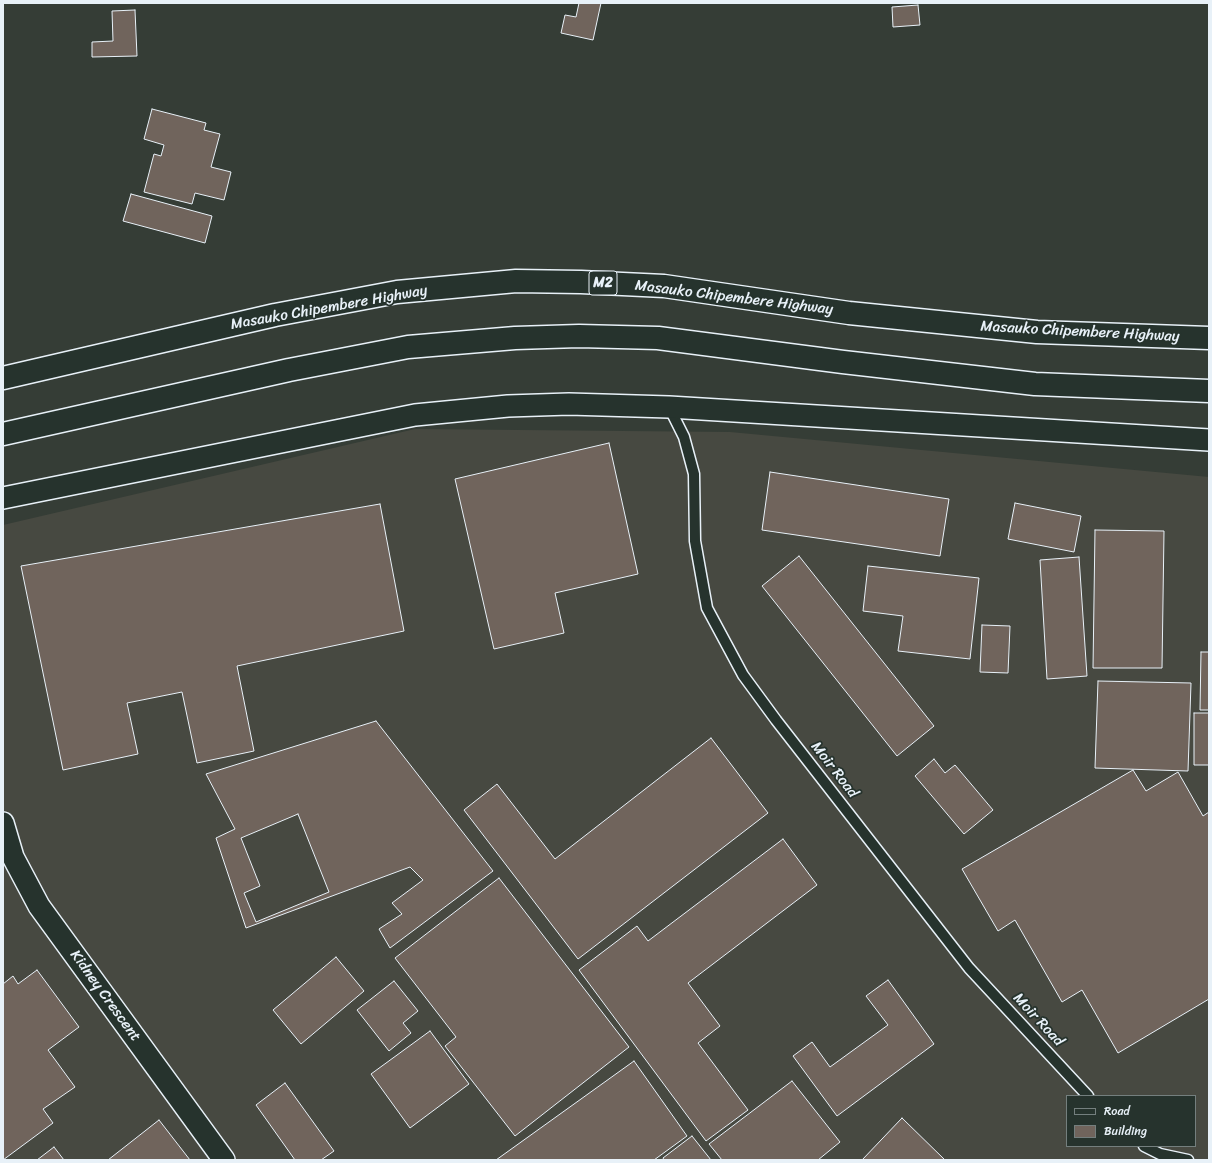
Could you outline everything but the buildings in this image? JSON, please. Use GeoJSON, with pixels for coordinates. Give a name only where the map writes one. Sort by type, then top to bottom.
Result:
{"type":"FeatureCollection","features":[{"type":"Feature","properties":{"kind":"highway","name":"Masauko Chipembere Highway"},"geometry":{"type":"LineString","coordinates":[[3,378],[275,316],[397,292],[516,281],[664,286],[849,313],[1037,332],[1209,338]]}},
{"type":"Feature","properties":{"kind":"highway"},"geometry":{"type":"LineString","coordinates":[[3,434],[296,368],[408,347],[515,338],[579,336],[658,338],[843,362],[1034,384],[1209,391]]}},
{"type":"Feature","properties":{"kind":"street"},"geometry":{"type":"LineString","coordinates":[[3,498],[415,415],[508,406],[569,404],[669,407],[1209,440]]}},
{"type":"Feature","properties":{"kind":"street","name":"Kidney Crescent"},"geometry":{"type":"LineString","coordinates":[[3,823],[13,857],[39,906],[224,1160]]}},
{"type":"Feature","properties":{"kind":"lane","name":"Moir Road"},"geometry":{"type":"LineString","coordinates":[[669,407],[684,437],[694,474],[695,541],[708,608],[743,675],[776,720],[969,968],[1087,1095]]}},
{"type":"Feature","properties":{"kind":"lane"},"geometry":{"type":"LineString","coordinates":[[1146,1147],[1160,1154],[1188,1160]]}},
{"type":"Feature","properties":{"kind":"shaded area"},"geometry":{"type":"Polygon","coordinates":[[[415,429],[730,432],[1209,477],[1209,1160],[3,1160],[3,525],[415,429]]]}}]}
